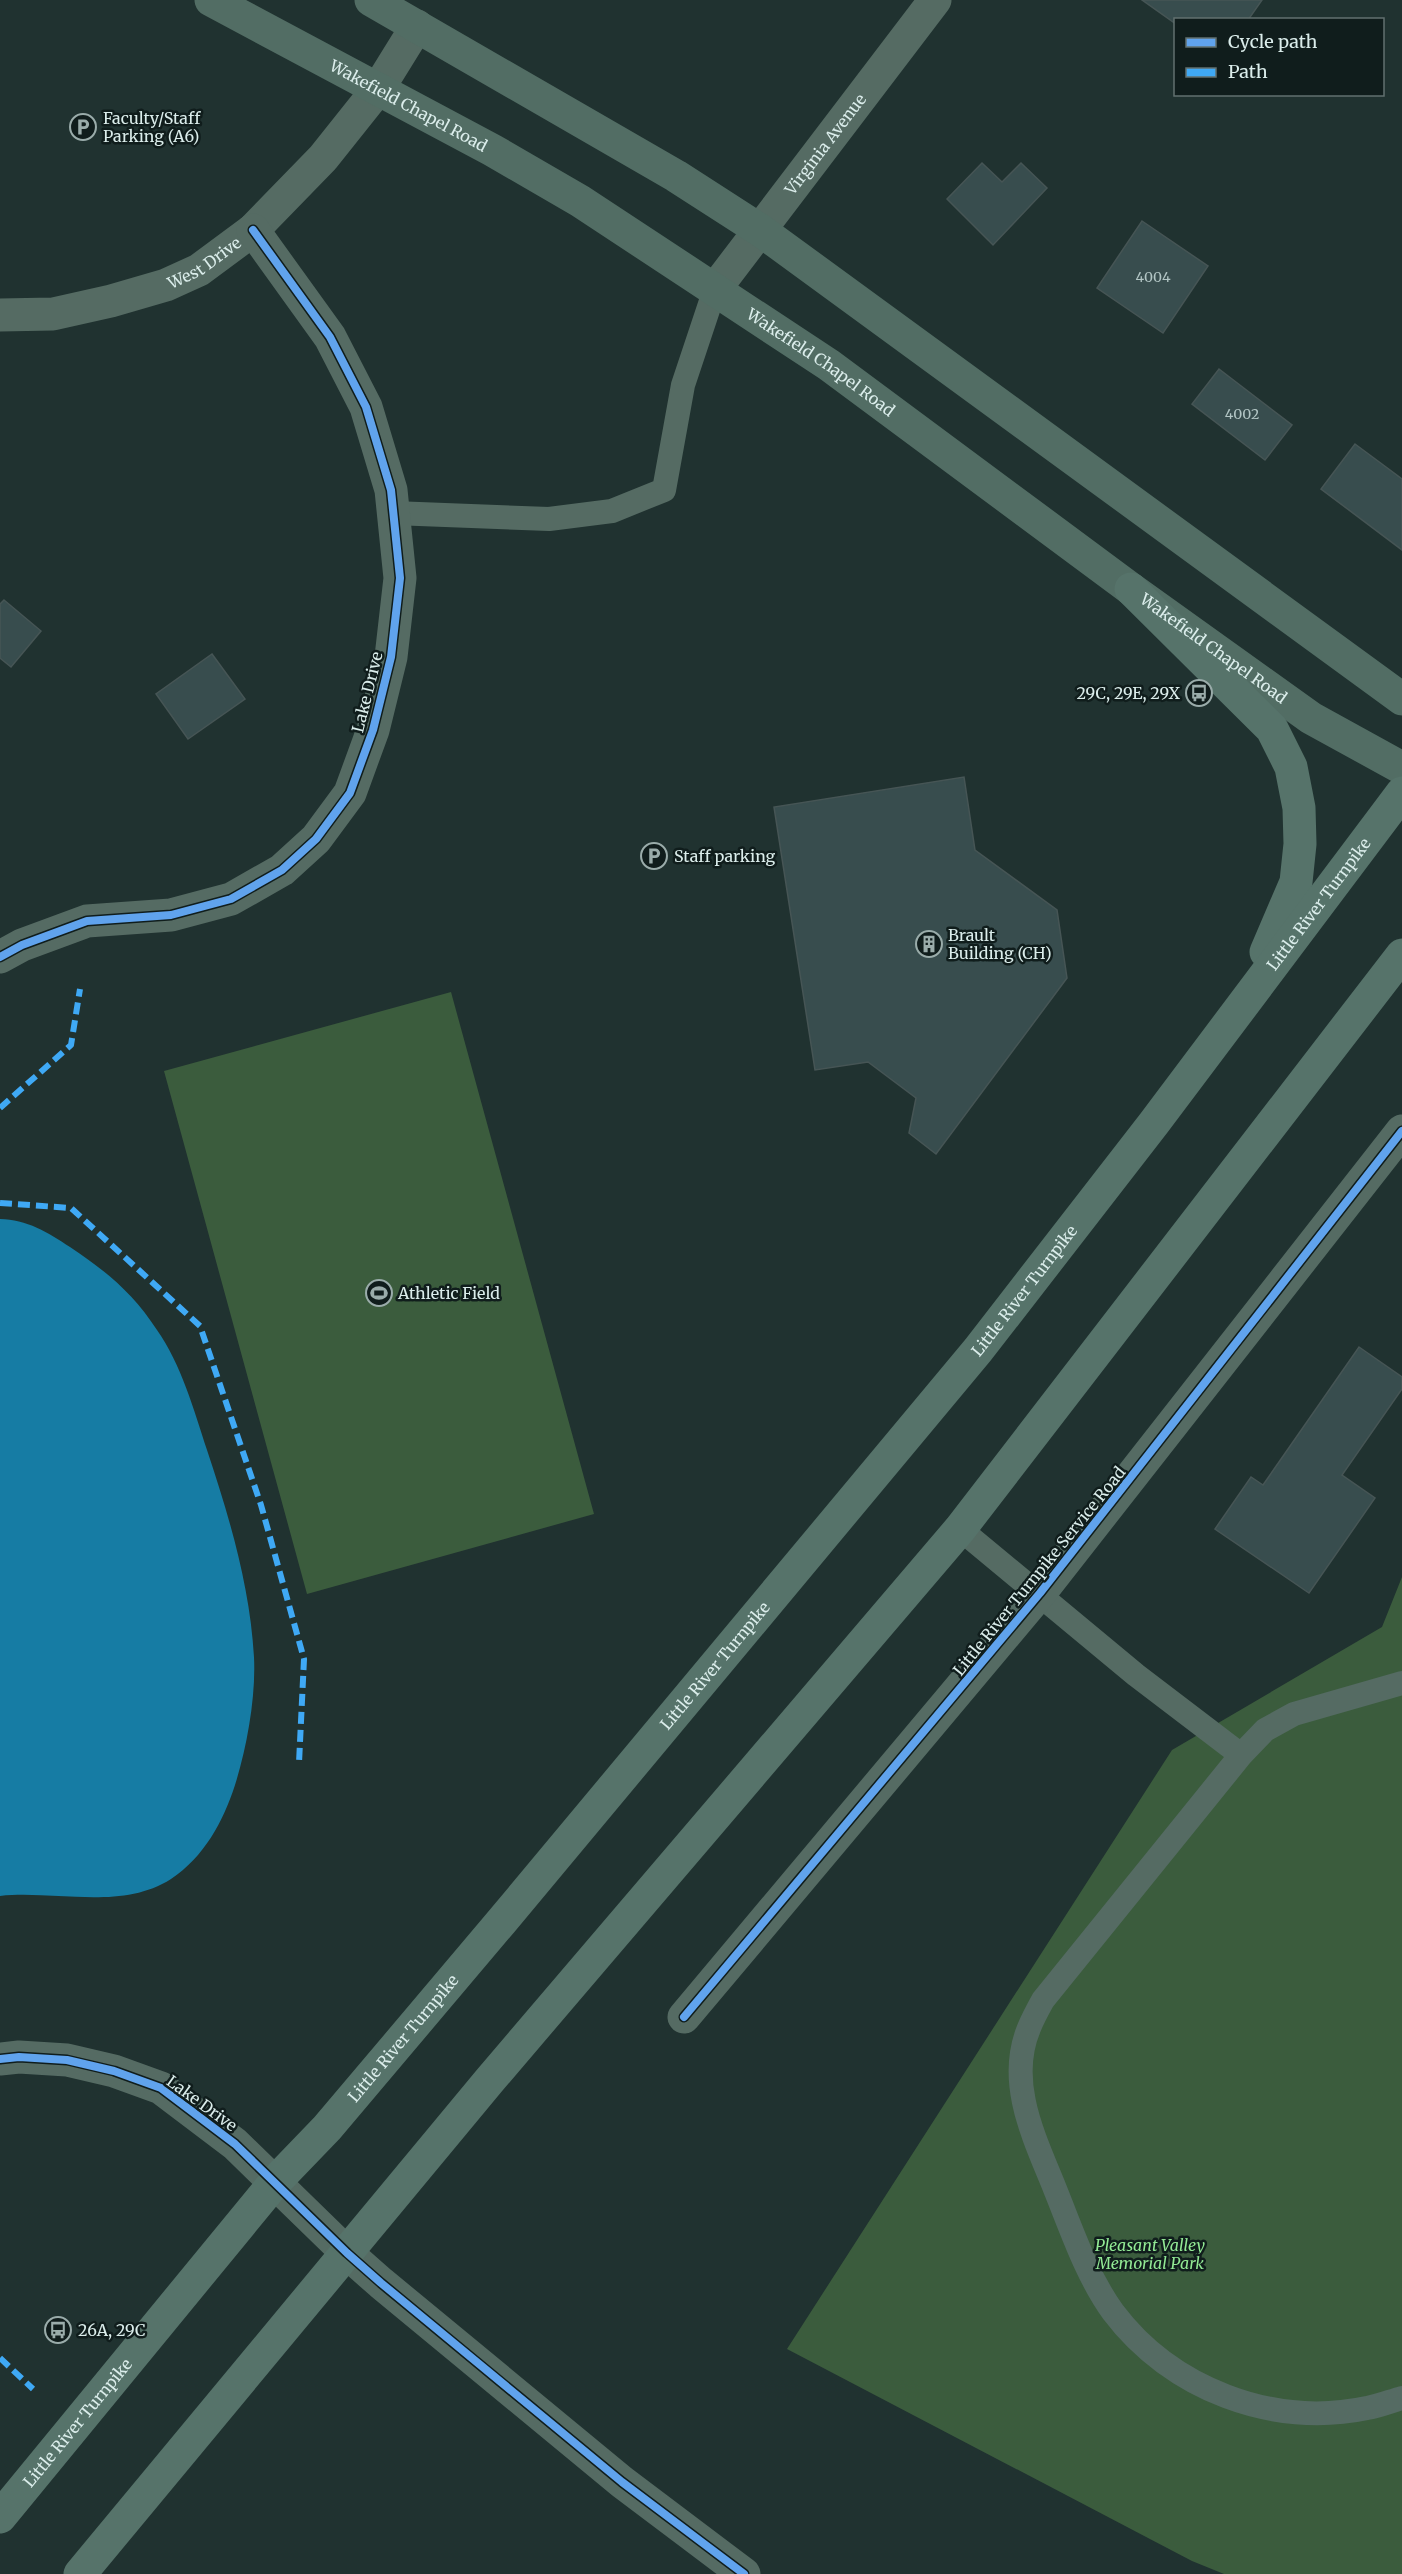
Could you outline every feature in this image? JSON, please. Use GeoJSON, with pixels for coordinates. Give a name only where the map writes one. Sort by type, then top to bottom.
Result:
{"type":"FeatureCollection","features":[{"type":"Feature","properties":{"kind":"main road","name":"Wakefield Chapel Road"},"geometry":{"type":"LineString","coordinates":[[212,0],[492,150],[580,201],[829,365],[1131,589],[1311,718],[1402,768]]}},
{"type":"Feature","properties":{"kind":"main road"},"geometry":{"type":"LineString","coordinates":[[371,0],[676,176],[760,230],[1402,699]]}},
{"type":"Feature","properties":{"kind":"main road"},"geometry":{"type":"LineString","coordinates":[[1131,589],[1272,729],[1291,767],[1299,807],[1300,835],[1296,882],[1277,929],[1236,1015]]}},
{"type":"Feature","properties":{"kind":"main road","name":"Little River Turnpike"},"geometry":{"type":"LineString","coordinates":[[0,2517],[275,2182],[327,2128],[753,1623],[978,1350],[1236,1015],[1402,793]]}},
{"type":"Feature","properties":{"kind":"main road"},"geometry":{"type":"LineString","coordinates":[[80,2574],[531,2032],[960,1529],[1402,955]]}},
{"type":"Feature","properties":{"kind":"street","name":"Virginia Avenue"},"geometry":{"type":"LineString","coordinates":[[715,289],[935,0]]}},
{"type":"Feature","properties":{"kind":"street","name":"West Drive"},"geometry":{"type":"LineString","coordinates":[[0,315],[53,314],[166,285],[199,270],[253,230],[323,158],[378,89],[417,26]]}},
{"type":"Feature","properties":{"kind":"street","name":"Lake Drive"},"geometry":{"type":"LineString","coordinates":[[0,957],[22,945],[87,921],[171,915],[231,899],[282,870],[316,839],[350,793],[373,730],[391,657],[400,578],[391,490],[366,407],[330,337],[253,230]]}},
{"type":"Feature","properties":{"kind":"street","name":"Little River Turnpike Service Road"},"geometry":{"type":"LineString","coordinates":[[684,2017],[1040,1593],[1402,1131]]}},
{"type":"Feature","properties":{"kind":"street","name":"Lake Drive"},"geometry":{"type":"LineString","coordinates":[[0,2059],[19,2057],[67,2060],[114,2071],[161,2088],[235,2144],[347,2253],[622,2482],[744,2574]]}},
{"type":"Feature","properties":{"kind":"lane"},"geometry":{"type":"LineString","coordinates":[[393,513],[549,519],[612,511],[664,490],[682,386],[715,289]]}},
{"type":"Feature","properties":{"kind":"lane"},"geometry":{"type":"LineString","coordinates":[[960,1529],[1040,1593],[1136,1675],[1240,1755]]}},
{"type":"Feature","properties":{"kind":"lane"},"geometry":{"type":"LineString","coordinates":[[1402,1683],[1294,1714],[1265,1730],[1240,1755],[1043,2000],[1028,2030],[1021,2066],[1023,2102],[1031,2128],[1084,2261],[1113,2312],[1145,2349],[1172,2370],[1220,2395],[1270,2410],[1320,2413],[1367,2409],[1402,2398]]}},
{"type":"Feature","properties":{"kind":"green space","name":"Athletic Field"},"geometry":{"type":"Polygon","coordinates":[[[451,992],[594,1514],[307,1594],[164,1071],[451,992]]]}},
{"type":"Feature","properties":{"kind":"green space","name":"Pleasant Valley Memorial Park"},"geometry":{"type":"Polygon","coordinates":[[[1402,1577],[1402,2574],[1224,2574],[1192,2561],[787,2349],[1172,1750],[1382,1627],[1402,1577]]]}},
{"type":"Feature","properties":{"kind":"water"},"geometry":{"type":"Polygon","coordinates":[[[0,1219],[19,1221],[37,1228],[83,1256],[128,1294],[166,1343],[192,1403],[223,1500],[243,1578],[252,1630],[254,1689],[247,1738],[230,1799],[211,1838],[183,1870],[152,1889],[131,1894],[109,1897],[0,1896],[0,1219]]]}},
{"type":"Feature","properties":{"kind":"building"},"geometry":{"type":"Polygon","coordinates":[[[1142,0],[1262,0],[1249,18],[1174,18],[1174,23],[1142,0]]]}},
{"type":"Feature","properties":{"kind":"building"},"geometry":{"type":"Polygon","coordinates":[[[982,163],[1002,182],[1021,163],[1047,188],[993,245],[947,199],[982,163]]]}},
{"type":"Feature","properties":{"kind":"building"},"geometry":{"type":"Polygon","coordinates":[[[1142,221],[1208,266],[1163,333],[1097,288],[1142,221]]]}},
{"type":"Feature","properties":{"kind":"building"},"geometry":{"type":"Polygon","coordinates":[[[1219,369],[1292,425],[1265,460],[1192,404],[1219,369]]]}},
{"type":"Feature","properties":{"kind":"building"},"geometry":{"type":"Polygon","coordinates":[[[1355,444],[1402,479],[1402,550],[1321,489],[1355,444]]]}},
{"type":"Feature","properties":{"kind":"building"},"geometry":{"type":"Polygon","coordinates":[[[4,600],[41,631],[11,667],[0,658],[0,604],[4,600]]]}},
{"type":"Feature","properties":{"kind":"building"},"geometry":{"type":"Polygon","coordinates":[[[212,654],[245,699],[188,739],[156,694],[212,654]]]}},
{"type":"Feature","properties":{"kind":"building","name":"Brault Building (CH)"},"geometry":{"type":"Polygon","coordinates":[[[964,777],[975,850],[1057,910],[1067,978],[936,1154],[909,1133],[916,1098],[868,1062],[815,1070],[774,807],[964,777]]]}},
{"type":"Feature","properties":{"kind":"building"},"geometry":{"type":"Polygon","coordinates":[[[1359,1347],[1402,1377],[1402,1389],[1342,1475],[1375,1498],[1309,1593],[1215,1529],[1251,1477],[1263,1485],[1359,1347]]]}},
{"type":"Feature","properties":{"kind":"marked path"},"geometry":{"type":"LineString","coordinates":[[0,1108],[71,1045],[80,989]]}},
{"type":"Feature","properties":{"kind":"marked path"},"geometry":{"type":"LineString","coordinates":[[0,1203],[71,1208],[200,1326],[261,1505],[304,1659],[299,1763]]}},
{"type":"Feature","properties":{"kind":"marked path"},"geometry":{"type":"LineString","coordinates":[[0,2358],[33,2389]]}},
{"type":"Feature","properties":{"kind":"cycle path"},"geometry":{"type":"LineString","coordinates":[[0,957],[22,945],[87,921],[171,915],[231,899],[282,870],[316,839],[350,793],[373,730],[391,657],[400,578],[391,490],[366,407],[330,337],[253,230]]}},
{"type":"Feature","properties":{"kind":"cycle path"},"geometry":{"type":"LineString","coordinates":[[684,2017],[1040,1593],[1402,1131]]}},
{"type":"Feature","properties":{"kind":"cycle path"},"geometry":{"type":"LineString","coordinates":[[0,2059],[19,2057],[67,2060],[114,2071],[161,2088],[235,2144],[381,2283],[622,2482],[744,2574]]}},
{"type":"Feature","properties":{"kind":"place","name":"Faculty/Staff Parking (A6)"},"geometry":{"type":"Point","coordinates":[83,127]}},
{"type":"Feature","properties":{"kind":"place","name":"29C, 29E, 29X"},"geometry":{"type":"Point","coordinates":[1199,693]}},
{"type":"Feature","properties":{"kind":"place","name":"Staff parking"},"geometry":{"type":"Point","coordinates":[654,856]}},
{"type":"Feature","properties":{"kind":"place","name":"Brault Building (CH)"},"geometry":{"type":"Point","coordinates":[929,944]}},
{"type":"Feature","properties":{"kind":"place","name":"Athletic Field"},"geometry":{"type":"Point","coordinates":[379,1293]}},
{"type":"Feature","properties":{"kind":"place","name":"26A, 29C"},"geometry":{"type":"Point","coordinates":[58,2330]}}]}
